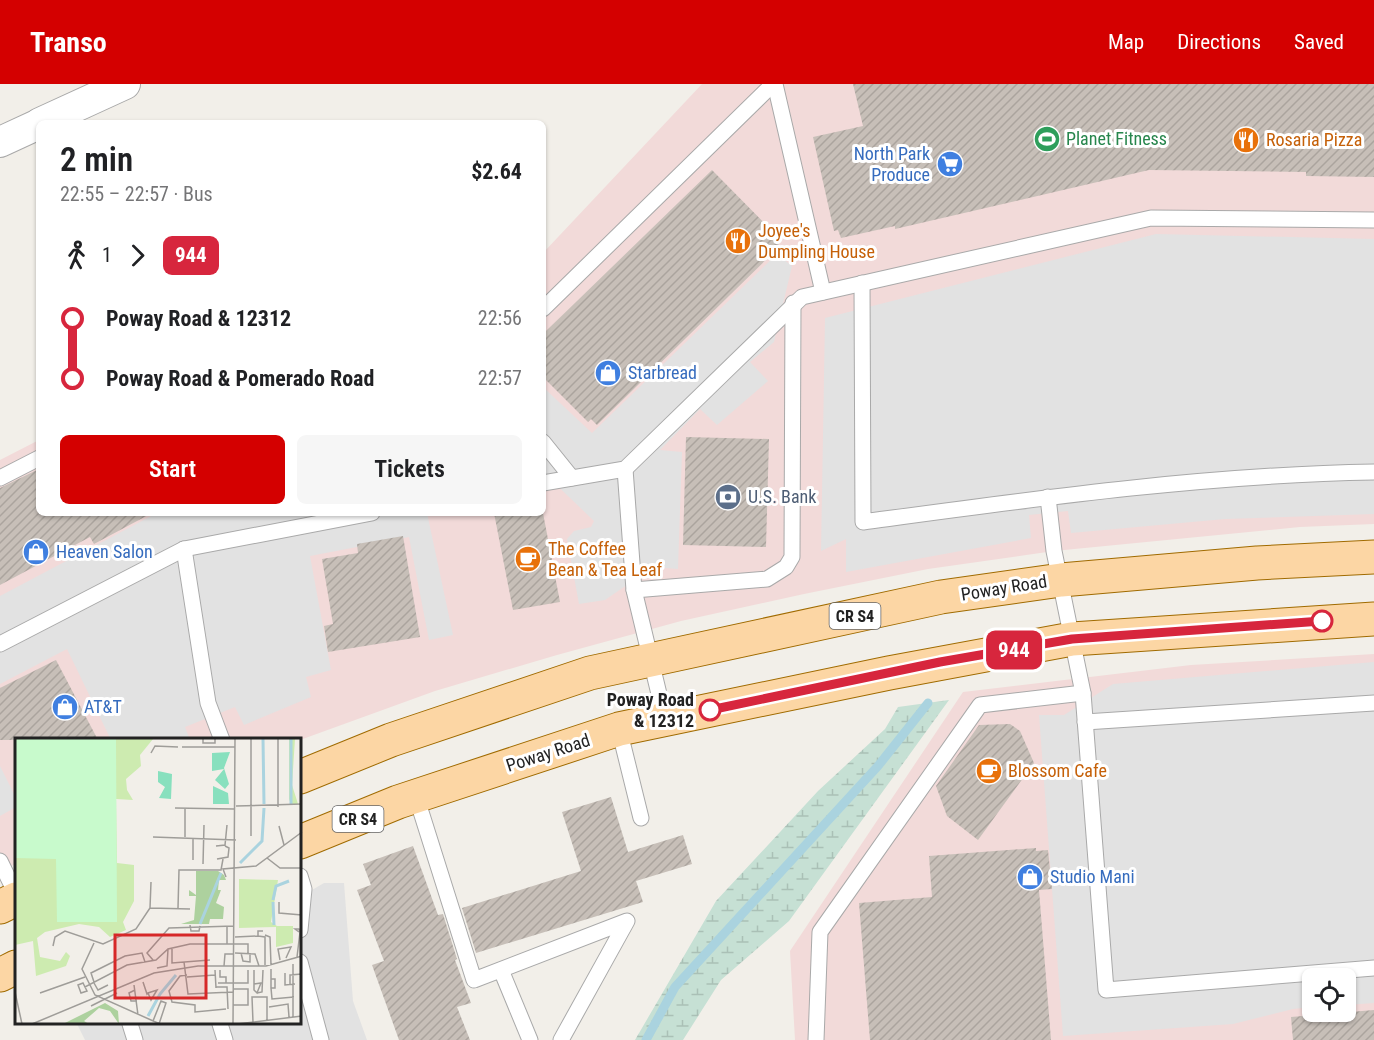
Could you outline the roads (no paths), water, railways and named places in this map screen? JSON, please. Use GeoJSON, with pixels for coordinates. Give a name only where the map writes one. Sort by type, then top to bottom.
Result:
{"type":"FeatureCollection","features":[{"type":"Feature","properties":{"kind":"main road","name":"Poway Road"},"geometry":{"type":"LineString","coordinates":[[302,776],[391,740],[590,673],[941,597],[1060,579],[1257,563],[1374,557]]}},
{"type":"Feature","properties":{"kind":"main road","name":"Poway Road"},"geometry":{"type":"LineString","coordinates":[[302,841],[416,796],[619,729],[665,719],[940,662],[1072,639],[1374,619]]}},
{"type":"Feature","properties":{"kind":"main road"},"geometry":{"type":"LineString","coordinates":[[0,907],[15,900]]}},
{"type":"Feature","properties":{"kind":"main road"},"geometry":{"type":"LineString","coordinates":[[0,975],[15,968]]}},
{"type":"Feature","properties":{"kind":"street"},"geometry":{"type":"LineString","coordinates":[[47,120],[125,84]]}},
{"type":"Feature","properties":{"kind":"street"},"geometry":{"type":"LineString","coordinates":[[0,142],[36,125]]}},
{"type":"Feature","properties":{"kind":"lane"},"geometry":{"type":"LineString","coordinates":[[774,84],[823,292]]}},
{"type":"Feature","properties":{"kind":"lane"},"geometry":{"type":"LineString","coordinates":[[546,306],[774,84]]}},
{"type":"Feature","properties":{"kind":"lane"},"geometry":{"type":"LineString","coordinates":[[546,482],[625,469],[793,303],[802,297],[1151,218],[1374,220]]}},
{"type":"Feature","properties":{"kind":"lane"},"geometry":{"type":"LineString","coordinates":[[862,283],[863,522],[1048,497],[1277,474],[1374,471]]}},
{"type":"Feature","properties":{"kind":"lane"},"geometry":{"type":"LineString","coordinates":[[633,590],[767,579],[786,567],[792,557],[793,303]]}},
{"type":"Feature","properties":{"kind":"lane"},"geometry":{"type":"LineString","coordinates":[[546,446],[572,478]]}},
{"type":"Feature","properties":{"kind":"lane"},"geometry":{"type":"LineString","coordinates":[[0,478],[36,460]]}},
{"type":"Feature","properties":{"kind":"lane"},"geometry":{"type":"LineString","coordinates":[[625,469],[633,590],[665,719]]}},
{"type":"Feature","properties":{"kind":"lane"},"geometry":{"type":"LineString","coordinates":[[1048,497],[1060,579],[1083,693],[1107,990],[1374,968]]}},
{"type":"Feature","properties":{"kind":"lane"},"geometry":{"type":"LineString","coordinates":[[0,644],[184,549],[356,516]]}},
{"type":"Feature","properties":{"kind":"lane"},"geometry":{"type":"LineString","coordinates":[[184,549],[208,704],[221,738]]}},
{"type":"Feature","properties":{"kind":"lane"},"geometry":{"type":"LineString","coordinates":[[816,1040],[820,932],[980,705],[1083,693]]}},
{"type":"Feature","properties":{"kind":"lane"},"geometry":{"type":"LineString","coordinates":[[1085,722],[1374,703]]}},
{"type":"Feature","properties":{"kind":"lane"},"geometry":{"type":"LineString","coordinates":[[619,729],[641,818]]}},
{"type":"Feature","properties":{"kind":"lane"},"geometry":{"type":"LineString","coordinates":[[416,796],[474,980],[627,921],[561,1040]]}},
{"type":"Feature","properties":{"kind":"lane"},"geometry":{"type":"LineString","coordinates":[[0,861],[15,892]]}},
{"type":"Feature","properties":{"kind":"lane"},"geometry":{"type":"LineString","coordinates":[[302,882],[304,889],[302,906]]}},
{"type":"Feature","properties":{"kind":"lane"},"geometry":{"type":"LineString","coordinates":[[302,969],[321,1040]]}},
{"type":"Feature","properties":{"kind":"lane"},"geometry":{"type":"LineString","coordinates":[[501,970],[530,1040]]}},
{"type":"Feature","properties":{"kind":"lane"},"geometry":{"type":"LineString","coordinates":[[131,1025],[135,1040]]}},
{"type":"Feature","properties":{"kind":"lane"},"geometry":{"type":"LineString","coordinates":[[221,1025],[225,1040]]}},
{"type":"Feature","properties":{"kind":"waterway"},"geometry":{"type":"LineString","coordinates":[[646,1040],[675,987],[878,766],[928,703]]}},
{"type":"Feature","properties":{"kind":"place","name":"Planet Fitness"},"geometry":{"type":"Point","coordinates":[1047,139]}},
{"type":"Feature","properties":{"kind":"place","name":"Rosaria Pizza"},"geometry":{"type":"Point","coordinates":[1246,140]}},
{"type":"Feature","properties":{"kind":"place","name":"North Park Produce"},"geometry":{"type":"Point","coordinates":[950,164]}},
{"type":"Feature","properties":{"kind":"place","name":"Joyee's Dumpling House"},"geometry":{"type":"Point","coordinates":[738,241]}},
{"type":"Feature","properties":{"kind":"place","name":"Starbread"},"geometry":{"type":"Point","coordinates":[608,373]}},
{"type":"Feature","properties":{"kind":"place","name":"U.S. Bank"},"geometry":{"type":"Point","coordinates":[728,497]}},
{"type":"Feature","properties":{"kind":"place","name":"Heaven Salon"},"geometry":{"type":"Point","coordinates":[36,552]}},
{"type":"Feature","properties":{"kind":"place","name":"The Coffee Bean & Tea Leaf"},"geometry":{"type":"Point","coordinates":[528,559]}},
{"type":"Feature","properties":{"kind":"place","name":"AT&T"},"geometry":{"type":"Point","coordinates":[65,707]}},
{"type":"Feature","properties":{"kind":"place","name":"Poway Road & 12312"},"geometry":{"type":"Point","coordinates":[710,710]}},
{"type":"Feature","properties":{"kind":"place","name":"Blossom Cafe"},"geometry":{"type":"Point","coordinates":[989,771]}},
{"type":"Feature","properties":{"kind":"place","name":"Studio Mani"},"geometry":{"type":"Point","coordinates":[1030,877]}}]}
